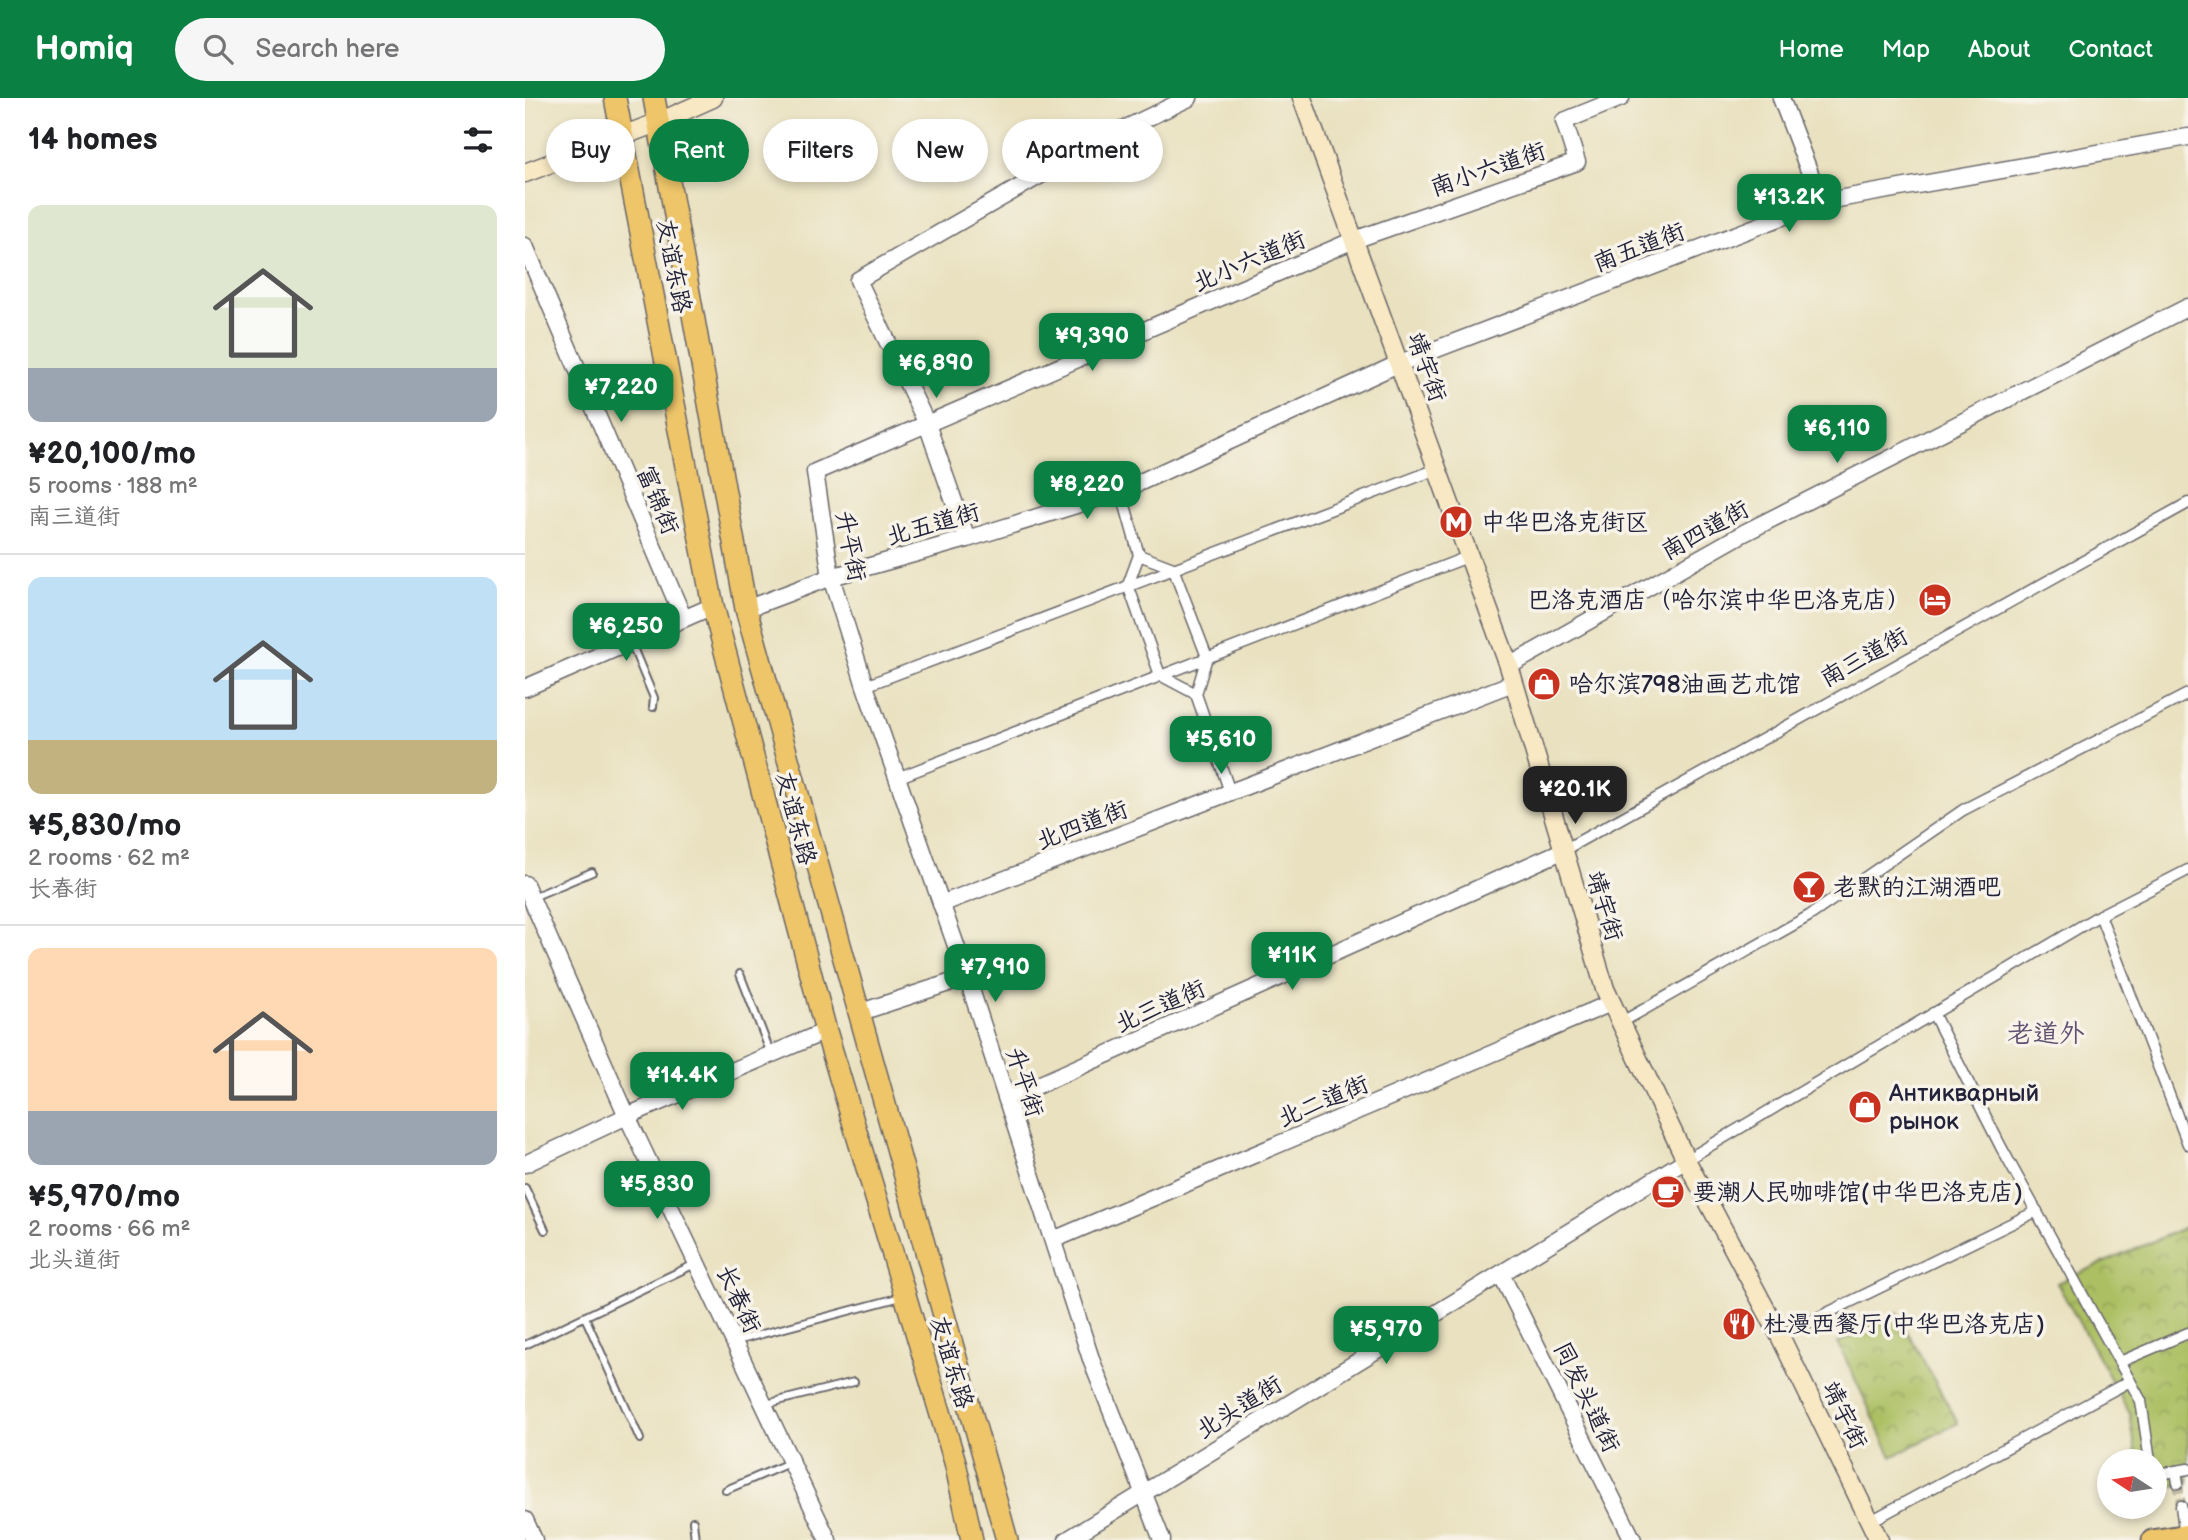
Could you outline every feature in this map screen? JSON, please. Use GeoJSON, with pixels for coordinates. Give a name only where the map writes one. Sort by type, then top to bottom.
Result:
{"type":"FeatureCollection","features":[{"type":"Feature","properties":{"kind":"highway","name":"友谊东路"},"geometry":{"type":"LineString","coordinates":[[615,98],[618,119]]}},
{"type":"Feature","properties":{"kind":"highway","name":"友谊东路"},"geometry":{"type":"LineString","coordinates":[[654,98],[658,119]]}},
{"type":"Feature","properties":{"kind":"highway","name":"友谊东路"},"geometry":{"type":"LineString","coordinates":[[630,182],[713,606],[826,1031],[954,1462],[972,1540]]}},
{"type":"Feature","properties":{"kind":"highway","name":"友谊东路"},"geometry":{"type":"LineString","coordinates":[[670,182],[746,609],[1007,1540]]}},
{"type":"Feature","properties":{"kind":"main road"},"geometry":{"type":"LineString","coordinates":[[666,119],[713,98]]}},
{"type":"Feature","properties":{"kind":"main road","name":"靖宇街"},"geometry":{"type":"LineString","coordinates":[[1303,98],[1511,675],[1562,851],[1611,1003],[1686,1160],[1780,1336],[1879,1540]]}},
{"type":"Feature","properties":{"kind":"main road"},"geometry":{"type":"LineString","coordinates":[[525,173],[546,165]]}},
{"type":"Feature","properties":{"kind":"main road"},"geometry":{"type":"LineString","coordinates":[[2153,1540],[2186,1534]]}},
{"type":"Feature","properties":{"kind":"street"},"geometry":{"type":"LineString","coordinates":[[967,540],[927,424],[857,279],[1107,137],[1189,98]]}},
{"type":"Feature","properties":{"kind":"street","name":"南小六道街"},"geometry":{"type":"LineString","coordinates":[[1354,240],[1577,162],[1564,121],[1621,98]]}},
{"type":"Feature","properties":{"kind":"street"},"geometry":{"type":"LineString","coordinates":[[1781,98],[1821,202]]}},
{"type":"Feature","properties":{"kind":"street","name":"南五道街"},"geometry":{"type":"LineString","coordinates":[[1400,363],[1821,202],[2188,137]]}},
{"type":"Feature","properties":{"kind":"street","name":"北小六道街"},"geometry":{"type":"LineString","coordinates":[[815,472],[1354,240]]}},
{"type":"Feature","properties":{"kind":"street","name":"富锦街"},"geometry":{"type":"LineString","coordinates":[[525,246],[683,617]]}},
{"type":"Feature","properties":{"kind":"street","name":"南四道街"},"geometry":{"type":"LineString","coordinates":[[1511,675],[1744,533],[2188,307]]}},
{"type":"Feature","properties":{"kind":"street","name":"北五道街"},"geometry":{"type":"LineString","coordinates":[[746,609],[831,576],[967,540],[1121,491],[1400,363]]}},
{"type":"Feature","properties":{"kind":"street"},"geometry":{"type":"LineString","coordinates":[[865,686],[1438,469]]}},
{"type":"Feature","properties":{"kind":"street","name":"升平街"},"geometry":{"type":"LineString","coordinates":[[815,472],[831,576],[865,686],[967,977],[1092,1362],[1162,1540]]}},
{"type":"Feature","properties":{"kind":"street"},"geometry":{"type":"LineString","coordinates":[[1121,491],[1139,555],[1128,585],[1160,675],[1196,694]]}},
{"type":"Feature","properties":{"kind":"street","name":"南三道街"},"geometry":{"type":"LineString","coordinates":[[1562,851],[2188,503]]}},
{"type":"Feature","properties":{"kind":"street"},"geometry":{"type":"LineString","coordinates":[[1139,555],[1173,568],[1207,657],[1196,694],[1230,792]]}},
{"type":"Feature","properties":{"kind":"street"},"geometry":{"type":"LineString","coordinates":[[897,778],[1469,557]]}},
{"type":"Feature","properties":{"kind":"street"},"geometry":{"type":"LineString","coordinates":[[525,688],[713,606]]}},
{"type":"Feature","properties":{"kind":"street","name":"北四道街"},"geometry":{"type":"LineString","coordinates":[[941,904],[1230,792],[1511,675]]}},
{"type":"Feature","properties":{"kind":"street"},"geometry":{"type":"LineString","coordinates":[[1620,1023],[1809,915],[1963,810],[2188,694]]}},
{"type":"Feature","properties":{"kind":"street","name":"北三道街"},"geometry":{"type":"LineString","coordinates":[[1007,1099],[1562,851]]}},
{"type":"Feature","properties":{"kind":"street"},"geometry":{"type":"LineString","coordinates":[[1686,1160],[2100,915],[2188,870]]}},
{"type":"Feature","properties":{"kind":"street","name":"长春街"},"geometry":{"type":"LineString","coordinates":[[528,891],[627,1116],[828,1540]]}},
{"type":"Feature","properties":{"kind":"street"},"geometry":{"type":"LineString","coordinates":[[2100,915],[2188,1143]]}},
{"type":"Feature","properties":{"kind":"street"},"geometry":{"type":"LineString","coordinates":[[858,1013],[967,977]]}},
{"type":"Feature","properties":{"kind":"street","name":"北二道街"},"geometry":{"type":"LineString","coordinates":[[1053,1240],[1611,1003]]}},
{"type":"Feature","properties":{"kind":"street"},"geometry":{"type":"LineString","coordinates":[[1933,1013],[2141,1401],[2148,1449]]}},
{"type":"Feature","properties":{"kind":"street"},"geometry":{"type":"LineString","coordinates":[[525,1164],[627,1116],[826,1031]]}},
{"type":"Feature","properties":{"kind":"street","name":"北头道街"},"geometry":{"type":"LineString","coordinates":[[1067,1540],[1686,1160]]}},
{"type":"Feature","properties":{"kind":"street"},"geometry":{"type":"LineString","coordinates":[[1780,1336],[2037,1211]]}},
{"type":"Feature","properties":{"kind":"street","name":"同发头道街"},"geometry":{"type":"LineString","coordinates":[[1501,1274],[1633,1540]]}},
{"type":"Feature","properties":{"kind":"street"},"geometry":{"type":"LineString","coordinates":[[2120,1362],[2188,1334]]}},
{"type":"Feature","properties":{"kind":"street"},"geometry":{"type":"LineString","coordinates":[[1869,1522],[2130,1381]]}},
{"type":"Feature","properties":{"kind":"street"},"geometry":{"type":"LineString","coordinates":[[2167,1473],[2188,1469]]}},
{"type":"Feature","properties":{"kind":"street"},"geometry":{"type":"LineString","coordinates":[[2176,1471],[2178,1483]]}},
{"type":"Feature","properties":{"kind":"street"},"geometry":{"type":"LineString","coordinates":[[2181,1506],[2186,1534]]}},
{"type":"Feature","properties":{"kind":"street"},"geometry":{"type":"LineString","coordinates":[[525,1520],[534,1540]]}},
{"type":"Feature","properties":{"kind":"lane"},"geometry":{"type":"LineString","coordinates":[[630,641],[655,698],[653,707]]}},
{"type":"Feature","properties":{"kind":"lane"},"geometry":{"type":"LineString","coordinates":[[528,891],[593,872]]}},
{"type":"Feature","properties":{"kind":"lane"},"geometry":{"type":"LineString","coordinates":[[740,974],[771,1054]]}},
{"type":"Feature","properties":{"kind":"lane"},"geometry":{"type":"LineString","coordinates":[[525,1188],[545,1230]]}},
{"type":"Feature","properties":{"kind":"lane"},"geometry":{"type":"LineString","coordinates":[[525,1345],[697,1263]]}},
{"type":"Feature","properties":{"kind":"lane"},"geometry":{"type":"LineString","coordinates":[[734,1341],[905,1296]]}},
{"type":"Feature","properties":{"kind":"lane"},"geometry":{"type":"LineString","coordinates":[[585,1317],[640,1439]]}},
{"type":"Feature","properties":{"kind":"lane"},"geometry":{"type":"LineString","coordinates":[[764,1404],[854,1382]]}},
{"type":"Feature","properties":{"kind":"lane"},"geometry":{"type":"LineString","coordinates":[[726,1490],[791,1462]]}},
{"type":"Feature","properties":{"kind":"lane"},"geometry":{"type":"LineString","coordinates":[[693,1521],[695,1540]]}},
{"type":"Feature","properties":{"kind":"green space"},"geometry":{"type":"Polygon","coordinates":[[[2188,1226],[2188,1483],[2167,1487],[2167,1449],[2135,1449],[2130,1414],[2057,1283],[2188,1226]]]}},
{"type":"Feature","properties":{"kind":"green space"},"geometry":{"type":"Polygon","coordinates":[[[1897,1313],[1958,1423],[1892,1457],[1838,1343],[1897,1313]]]}},
{"type":"Feature","properties":{"kind":"tunnel"},"geometry":{"type":"LineString","coordinates":[[2178,1483],[2181,1506]]}},
{"type":"Feature","properties":{"kind":"place","name":"中华巴洛克街区"},"geometry":{"type":"Point","coordinates":[1456,522]}},
{"type":"Feature","properties":{"kind":"place","name":"巴洛克酒店（哈尔滨中华巴洛克店）"},"geometry":{"type":"Point","coordinates":[1935,600]}},
{"type":"Feature","properties":{"kind":"place","name":"哈尔滨798油画艺术馆"},"geometry":{"type":"Point","coordinates":[1544,684]}},
{"type":"Feature","properties":{"kind":"place","name":"老默的江湖酒吧"},"geometry":{"type":"Point","coordinates":[1809,887]}},
{"type":"Feature","properties":{"kind":"place","name":"Антикварный рынок"},"geometry":{"type":"Point","coordinates":[1865,1107]}},
{"type":"Feature","properties":{"kind":"place","name":"要潮人民咖啡馆(中华巴洛克店)"},"geometry":{"type":"Point","coordinates":[1668,1192]}},
{"type":"Feature","properties":{"kind":"place","name":"杜漫西餐厅(中华巴洛克店)"},"geometry":{"type":"Point","coordinates":[1739,1324]}},
{"type":"Feature","properties":{"kind":"district","name":"老道外"},"geometry":{"type":"Point","coordinates":[2046,1033]}}]}
